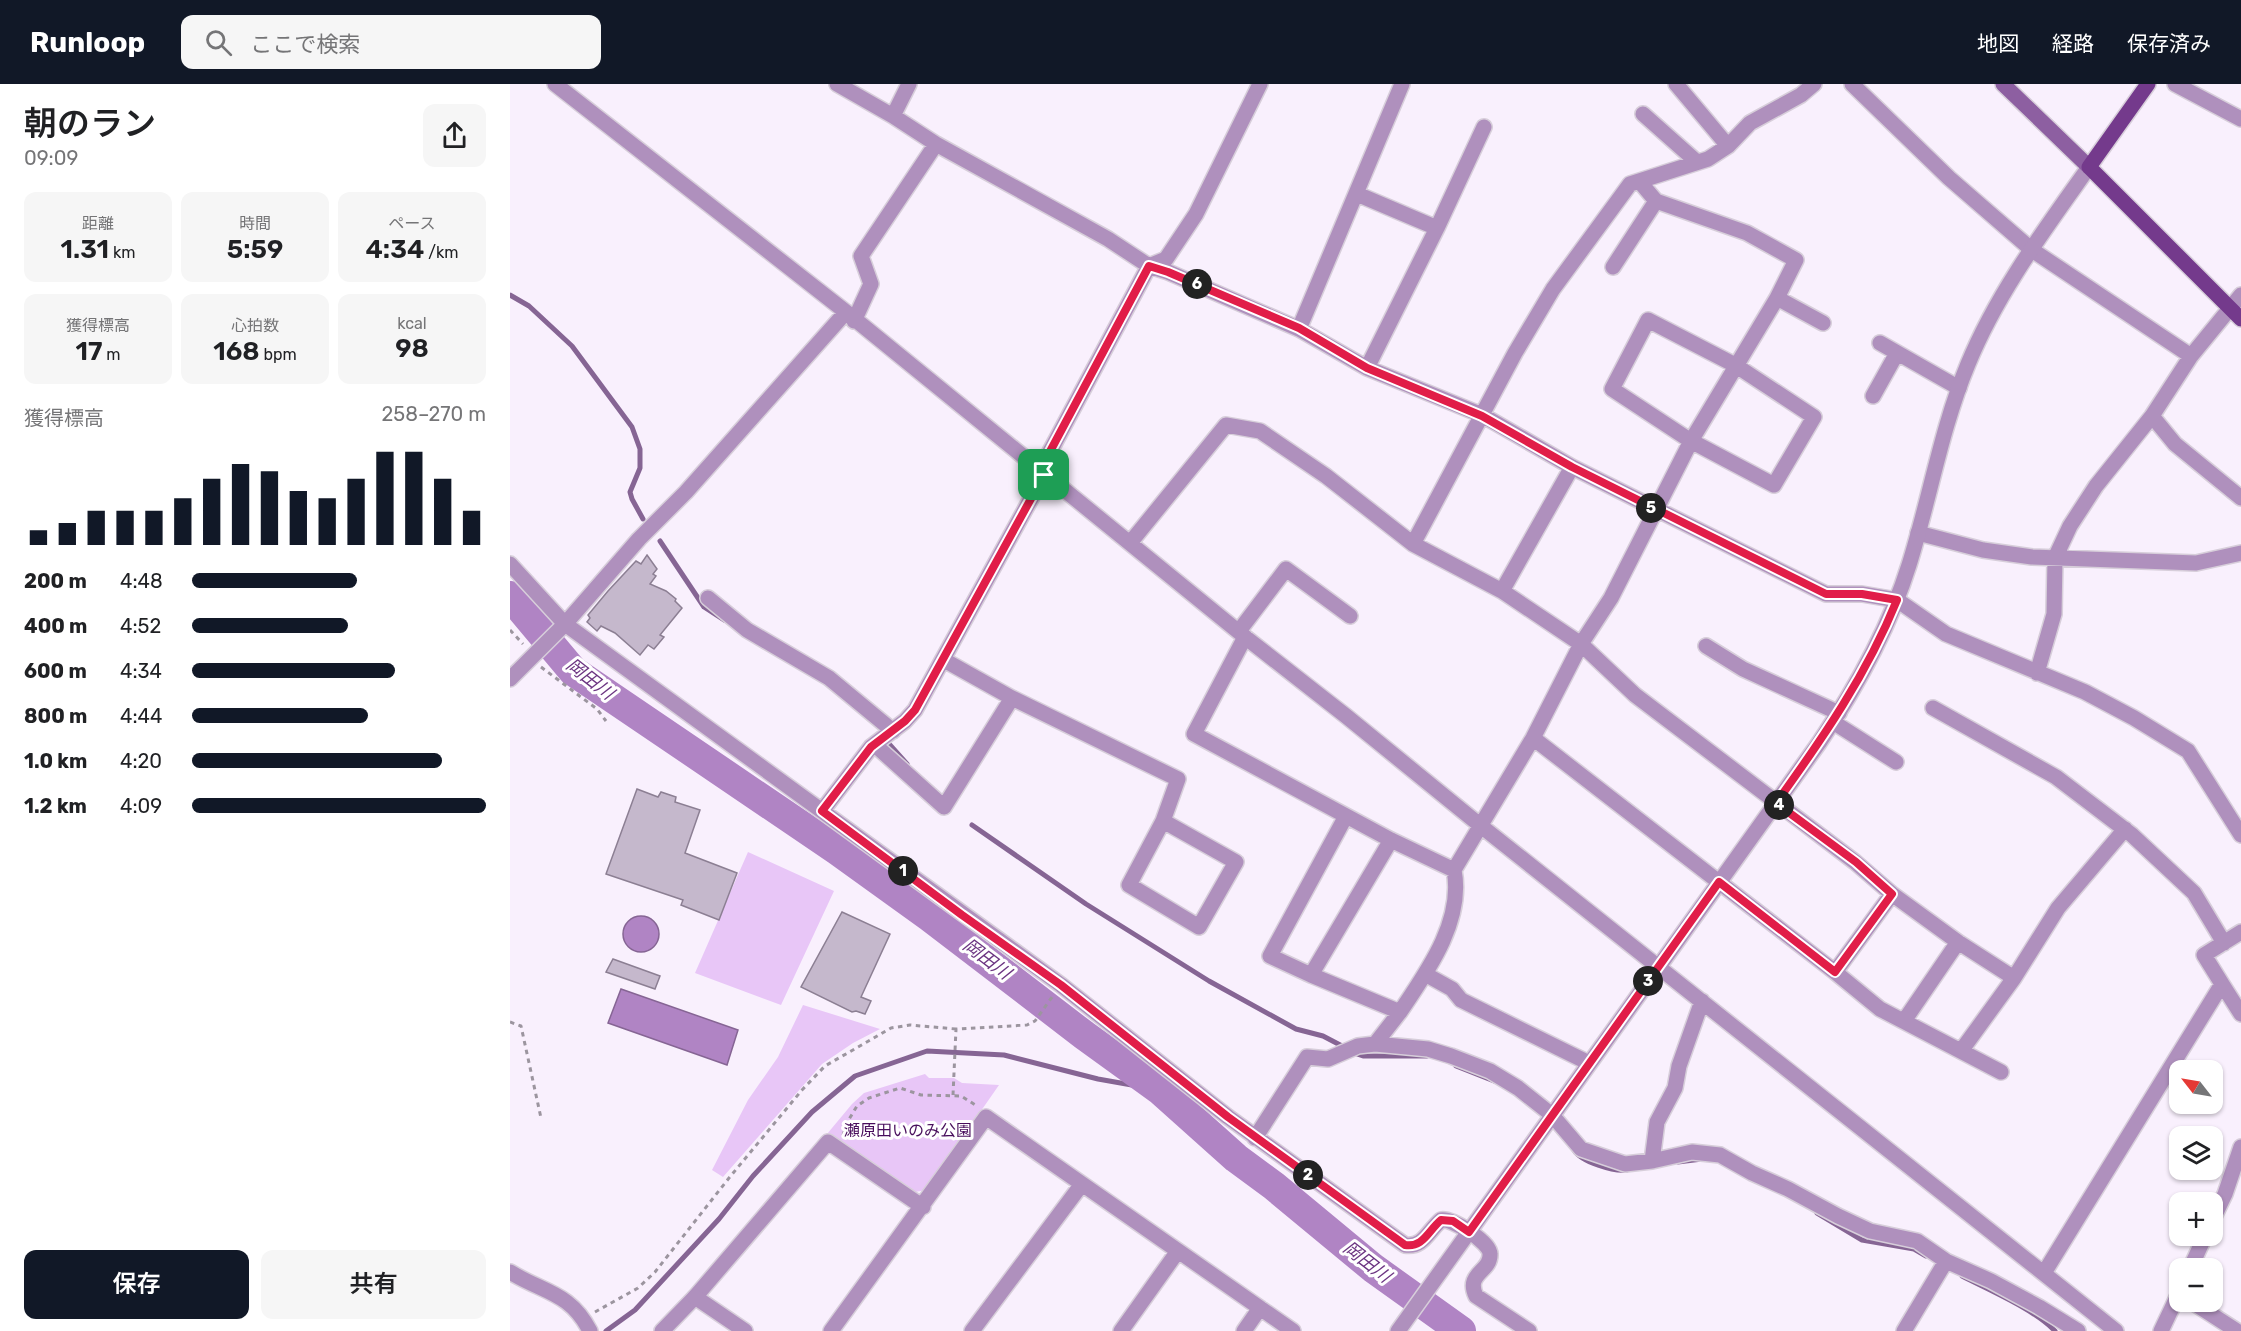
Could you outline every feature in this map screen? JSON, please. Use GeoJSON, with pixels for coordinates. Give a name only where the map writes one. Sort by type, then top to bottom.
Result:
{"type":"FeatureCollection","features":[{"type":"Feature","properties":{"kind":"main road"},"geometry":{"type":"LineString","coordinates":[[2003,84],[2241,320]]}},
{"type":"Feature","properties":{"kind":"main road"},"geometry":{"type":"LineString","coordinates":[[2089,167],[2148,84]]}},
{"type":"Feature","properties":{"kind":"street"},"geometry":{"type":"LineString","coordinates":[[555,84],[850,316],[1481,826],[2116,1331]]}},
{"type":"Feature","properties":{"kind":"street"},"geometry":{"type":"LineString","coordinates":[[837,84],[936,144],[1108,239],[1149,266],[1299,328],[1367,368],[1482,416],[1656,511],[1826,594],[1862,594],[1897,600],[1946,634],[2037,674],[2085,692],[2134,718],[2188,751],[2241,835]]}},
{"type":"Feature","properties":{"kind":"street"},"geometry":{"type":"LineString","coordinates":[[893,116],[909,84]]}},
{"type":"Feature","properties":{"kind":"street"},"geometry":{"type":"LineString","coordinates":[[822,811],[875,745],[915,710],[1044,475],[1046,459],[1149,266],[1166,260],[1196,214],[1260,84]]}},
{"type":"Feature","properties":{"kind":"street"},"geometry":{"type":"LineString","coordinates":[[1299,328],[1402,84]]}},
{"type":"Feature","properties":{"kind":"street"},"geometry":{"type":"LineString","coordinates":[[1676,84],[1728,146]]}},
{"type":"Feature","properties":{"kind":"street"},"geometry":{"type":"LineString","coordinates":[[1413,544],[1515,353],[1553,289],[1630,184],[1708,159],[1728,146],[1750,123],[1801,95],[1814,84]]}},
{"type":"Feature","properties":{"kind":"street"},"geometry":{"type":"LineString","coordinates":[[1852,84],[1949,178],[2032,250],[2190,356]]}},
{"type":"Feature","properties":{"kind":"street"},"geometry":{"type":"LineString","coordinates":[[2175,84],[2241,119]]}},
{"type":"Feature","properties":{"kind":"street"},"geometry":{"type":"LineString","coordinates":[[1643,114],[1697,162]]}},
{"type":"Feature","properties":{"kind":"street"},"geometry":{"type":"LineString","coordinates":[[1367,368],[1484,128]]}},
{"type":"Feature","properties":{"kind":"street"},"geometry":{"type":"LineString","coordinates":[[510,678],[562,627],[639,538],[686,492],[850,316],[871,284],[861,256],[936,144]]}},
{"type":"Feature","properties":{"kind":"street"},"geometry":{"type":"LineString","coordinates":[[1400,1329],[1836,718],[1878,645],[1897,600],[1918,533],[1942,439],[1959,388],[1981,336],[2032,250],[2089,167]]}},
{"type":"Feature","properties":{"kind":"street"},"geometry":{"type":"LineString","coordinates":[[1375,1044],[1425,974],[1446,934],[1455,903],[1454,870],[1533,738],[1581,644],[1611,598],[1691,441],[1777,298],[1796,260],[1747,233],[1656,201],[1640,182]]}},
{"type":"Feature","properties":{"kind":"street"},"geometry":{"type":"LineString","coordinates":[[1357,194],[1437,228]]}},
{"type":"Feature","properties":{"kind":"street"},"geometry":{"type":"LineString","coordinates":[[1613,267],[1656,201]]}},
{"type":"Feature","properties":{"kind":"street"},"geometry":{"type":"LineString","coordinates":[[2037,674],[2054,614],[2055,558],[2070,526],[2096,486],[2152,416],[2190,356],[2241,295]]}},
{"type":"Feature","properties":{"kind":"street"},"geometry":{"type":"LineString","coordinates":[[1777,298],[1823,322]]}},
{"type":"Feature","properties":{"kind":"street"},"geometry":{"type":"LineString","coordinates":[[1648,320],[1735,365],[1814,417],[1774,485],[1691,441],[1612,389],[1648,320]]}},
{"type":"Feature","properties":{"kind":"street"},"geometry":{"type":"LineString","coordinates":[[1880,342],[1959,388]]}},
{"type":"Feature","properties":{"kind":"street"},"geometry":{"type":"LineString","coordinates":[[1873,396],[1897,353]]}},
{"type":"Feature","properties":{"kind":"street"},"geometry":{"type":"LineString","coordinates":[[2152,416],[2175,444],[2241,498]]}},
{"type":"Feature","properties":{"kind":"street"},"geometry":{"type":"LineString","coordinates":[[1130,543],[1226,425],[1260,431],[1326,477],[1413,544],[1502,591],[1581,644],[1635,695],[1856,862],[1892,894],[1958,942],[2014,978]]}},
{"type":"Feature","properties":{"kind":"street"},"geometry":{"type":"LineString","coordinates":[[1502,591],[1572,467]]}},
{"type":"Feature","properties":{"kind":"street"},"geometry":{"type":"LineString","coordinates":[[1918,533],[1983,550],[2032,557],[2196,563],[2241,553]]}},
{"type":"Feature","properties":{"kind":"street"},"geometry":{"type":"LineString","coordinates":[[510,564],[562,627],[822,811],[1061,985],[1256,1138],[1405,1245],[1414,1246],[1421,1243],[1441,1220],[1453,1221],[1469,1232],[1488,1248],[1490,1255],[1487,1264],[1473,1282],[1476,1296],[1529,1331]]}},
{"type":"Feature","properties":{"kind":"street"},"geometry":{"type":"LineString","coordinates":[[1350,616],[1286,569],[1242,634],[1194,734],[1391,840],[1454,870]]}},
{"type":"Feature","properties":{"kind":"street"},"geometry":{"type":"LineString","coordinates":[[708,598],[747,630],[829,678],[893,730]]}},
{"type":"Feature","properties":{"kind":"street"},"geometry":{"type":"LineString","coordinates":[[1706,646],[1743,669],[1836,718],[1896,762]]}},
{"type":"Feature","properties":{"kind":"street"},"geometry":{"type":"LineString","coordinates":[[944,660],[1012,698],[1178,779],[1163,821],[1129,885],[1199,927],[1236,862],[1163,821]]}},
{"type":"Feature","properties":{"kind":"street"},"geometry":{"type":"LineString","coordinates":[[875,745],[944,807],[1012,698]]}},
{"type":"Feature","properties":{"kind":"street"},"geometry":{"type":"LineString","coordinates":[[1933,708],[2056,777],[2125,829],[2194,893],[2224,943]]}},
{"type":"Feature","properties":{"kind":"street"},"geometry":{"type":"LineString","coordinates":[[1533,738],[1880,1008],[2001,1072]]}},
{"type":"Feature","properties":{"kind":"street"},"geometry":{"type":"LineString","coordinates":[[1346,816],[1270,956],[1400,1012]]}},
{"type":"Feature","properties":{"kind":"street"},"geometry":{"type":"LineString","coordinates":[[1961,1051],[2014,978],[2058,908],[2125,829]]}},
{"type":"Feature","properties":{"kind":"street"},"geometry":{"type":"LineString","coordinates":[[1311,975],[1391,840]]}},
{"type":"Feature","properties":{"kind":"street"},"geometry":{"type":"LineString","coordinates":[[1835,972],[1892,894]]}},
{"type":"Feature","properties":{"kind":"street"},"geometry":{"type":"LineString","coordinates":[[2241,932],[2204,955],[2241,1014]]}},
{"type":"Feature","properties":{"kind":"street"},"geometry":{"type":"LineString","coordinates":[[1904,1021],[1958,942]]}},
{"type":"Feature","properties":{"kind":"street"},"geometry":{"type":"LineString","coordinates":[[1425,974],[1452,988],[1461,1000],[1589,1063]]}},
{"type":"Feature","properties":{"kind":"street"},"geometry":{"type":"LineString","coordinates":[[2044,1273],[2222,984]]}},
{"type":"Feature","properties":{"kind":"street"},"geometry":{"type":"LineString","coordinates":[[1652,1161],[1657,1122],[1675,1088],[1679,1066],[1702,1001]]}},
{"type":"Feature","properties":{"kind":"street"},"geometry":{"type":"LineString","coordinates":[[1256,1138],[1307,1057],[1328,1059],[1358,1046],[1375,1044],[1428,1048],[1490,1071],[1518,1088],[1552,1115],[1581,1149],[1625,1164],[1652,1161],[1692,1152],[1720,1155],[1870,1231],[1917,1241],[1946,1261],[1991,1281],[2078,1331]]}},
{"type":"Feature","properties":{"kind":"street"},"geometry":{"type":"LineString","coordinates":[[831,1331],[986,1117],[1293,1331]]}},
{"type":"Feature","properties":{"kind":"street"},"geometry":{"type":"LineString","coordinates":[[662,1331],[695,1297],[828,1142],[923,1206]]}},
{"type":"Feature","properties":{"kind":"street"},"geometry":{"type":"LineString","coordinates":[[2223,1198],[2241,1146]]}},
{"type":"Feature","properties":{"kind":"street"},"geometry":{"type":"LineString","coordinates":[[972,1331],[1082,1184]]}},
{"type":"Feature","properties":{"kind":"street"},"geometry":{"type":"LineString","coordinates":[[1121,1331],[1178,1251]]}},
{"type":"Feature","properties":{"kind":"street"},"geometry":{"type":"LineString","coordinates":[[1905,1331],[1946,1261]]}},
{"type":"Feature","properties":{"kind":"street"},"geometry":{"type":"LineString","coordinates":[[510,1272],[566,1300],[588,1327]]}},
{"type":"Feature","properties":{"kind":"street"},"geometry":{"type":"LineString","coordinates":[[695,1297],[745,1331]]}},
{"type":"Feature","properties":{"kind":"street"},"geometry":{"type":"LineString","coordinates":[[1244,1331],[1260,1308]]}},
{"type":"Feature","properties":{"kind":"street"},"geometry":{"type":"LineString","coordinates":[[2161,1331],[2170,1312]]}},
{"type":"Feature","properties":{"kind":"street"},"geometry":{"type":"LineString","coordinates":[[2208,1312],[2237,1331]]}},
{"type":"Feature","properties":{"kind":"path"},"geometry":{"type":"LineString","coordinates":[[510,630],[532,658],[597,709],[606,721]]}},
{"type":"Feature","properties":{"kind":"path"},"geometry":{"type":"LineString","coordinates":[[588,1327],[655,1272],[802,1090],[825,1066],[891,1028],[910,1025],[956,1029],[1027,1025],[1035,1021],[1061,985]]}},
{"type":"Feature","properties":{"kind":"path"},"geometry":{"type":"LineString","coordinates":[[510,1022],[521,1026],[541,1118]]}},
{"type":"Feature","properties":{"kind":"path"},"geometry":{"type":"LineString","coordinates":[[953,1095],[956,1029]]}},
{"type":"Feature","properties":{"kind":"path"},"geometry":{"type":"LineString","coordinates":[[836,1147],[856,1106],[869,1098],[900,1088],[921,1095],[961,1096],[982,1110],[986,1117]]}},
{"type":"Feature","properties":{"kind":"green space"},"geometry":{"type":"Polygon","coordinates":[[[748,852],[834,891],[781,1005],[695,973],[748,852]]]}},
{"type":"Feature","properties":{"kind":"green space"},"geometry":{"type":"Polygon","coordinates":[[[803,1005],[880,1029],[853,1043],[822,1064],[723,1177],[712,1170],[748,1100],[778,1057],[803,1005]]]}},
{"type":"Feature","properties":{"kind":"green space","name":"瀬原田いのみ公園"},"geometry":{"type":"Polygon","coordinates":[[[925,1074],[929,1078],[954,1078],[962,1083],[999,1085],[926,1190],[915,1192],[827,1134],[864,1093],[925,1074]]]}},
{"type":"Feature","properties":{"kind":"shaded area"},"geometry":{"type":"Polygon","coordinates":[[[641,916],[654,921],[659,934],[654,947],[641,952],[628,947],[623,934],[628,921],[641,916]]]}},
{"type":"Feature","properties":{"kind":"shaded area"},"geometry":{"type":"Polygon","coordinates":[[[621,989],[738,1030],[727,1065],[608,1023],[621,989]]]}},
{"type":"Feature","properties":{"kind":"building"},"geometry":{"type":"Polygon","coordinates":[[[647,555],[657,569],[653,574],[656,576],[650,584],[666,591],[682,608],[660,635],[664,637],[654,649],[648,645],[640,655],[615,633],[601,626],[597,631],[587,622],[590,618],[588,615],[608,591],[636,561],[641,564],[647,555]]]}},
{"type":"Feature","properties":{"kind":"building"},"geometry":{"type":"Polygon","coordinates":[[[637,789],[658,797],[661,792],[676,797],[675,802],[700,810],[685,853],[737,873],[719,920],[681,905],[683,900],[606,874],[637,789]]]}},
{"type":"Feature","properties":{"kind":"building"},"geometry":{"type":"Polygon","coordinates":[[[842,912],[890,934],[861,997],[871,1001],[865,1014],[852,1012],[801,987],[842,912]]]}},
{"type":"Feature","properties":{"kind":"building"},"geometry":{"type":"Polygon","coordinates":[[[613,959],[660,976],[655,989],[606,972],[613,959]]]}},
{"type":"Feature","properties":{"kind":"waterway"},"geometry":{"type":"LineString","coordinates":[[510,295],[529,306],[572,346],[632,427],[640,449],[640,468],[630,492],[643,519]]}},
{"type":"Feature","properties":{"kind":"waterway"},"geometry":{"type":"LineString","coordinates":[[660,541],[704,607],[724,620]]}},
{"type":"Feature","properties":{"kind":"waterway","name":"岡田川"},"geometry":{"type":"LineString","coordinates":[[510,596],[573,671],[837,850],[930,917],[1160,1090],[1236,1158],[1274,1186],[1373,1268],[1461,1331]]}},
{"type":"Feature","properties":{"kind":"waterway"},"geometry":{"type":"LineString","coordinates":[[890,745],[907,764]]}},
{"type":"Feature","properties":{"kind":"waterway"},"geometry":{"type":"LineString","coordinates":[[972,825],[1086,904],[1209,981],[1296,1029],[1323,1036],[1344,1047]]}},
{"type":"Feature","properties":{"kind":"waterway"},"geometry":{"type":"LineString","coordinates":[[606,1331],[635,1310],[719,1219],[753,1176],[812,1112],[855,1076],[927,1051],[1004,1055],[1098,1079],[1160,1090]]}},
{"type":"Feature","properties":{"kind":"waterway"},"geometry":{"type":"LineString","coordinates":[[1357,1054],[1363,1056],[1427,1056]]}},
{"type":"Feature","properties":{"kind":"waterway"},"geometry":{"type":"LineString","coordinates":[[1456,1066],[1494,1081]]}},
{"type":"Feature","properties":{"kind":"waterway"},"geometry":{"type":"LineString","coordinates":[[1574,1150],[1583,1158],[1598,1165],[1627,1170]]}},
{"type":"Feature","properties":{"kind":"waterway"},"geometry":{"type":"LineString","coordinates":[[1678,1162],[1702,1159]]}},
{"type":"Feature","properties":{"kind":"waterway"},"geometry":{"type":"LineString","coordinates":[[1817,1213],[1862,1240],[1914,1249],[1926,1256]]}},
{"type":"Feature","properties":{"kind":"waterway"},"geometry":{"type":"LineString","coordinates":[[1962,1276],[2035,1315],[2055,1331]]}},
{"type":"Feature","properties":{"kind":"route"},"geometry":{"type":"LineString","coordinates":[[1149,266],[1299,328],[1367,368],[1482,416],[1656,511],[1826,594],[1840,596],[1862,594],[1897,600],[1878,645],[1854,688],[1819,743],[1776,803],[1856,862],[1892,894],[1835,972],[1719,882],[1469,1232],[1453,1221],[1441,1220],[1421,1243],[1414,1246],[1405,1245],[1256,1138],[1061,985],[822,811],[871,747],[905,721],[915,710],[1044,475],[1046,459],[1149,266]]}}]}
